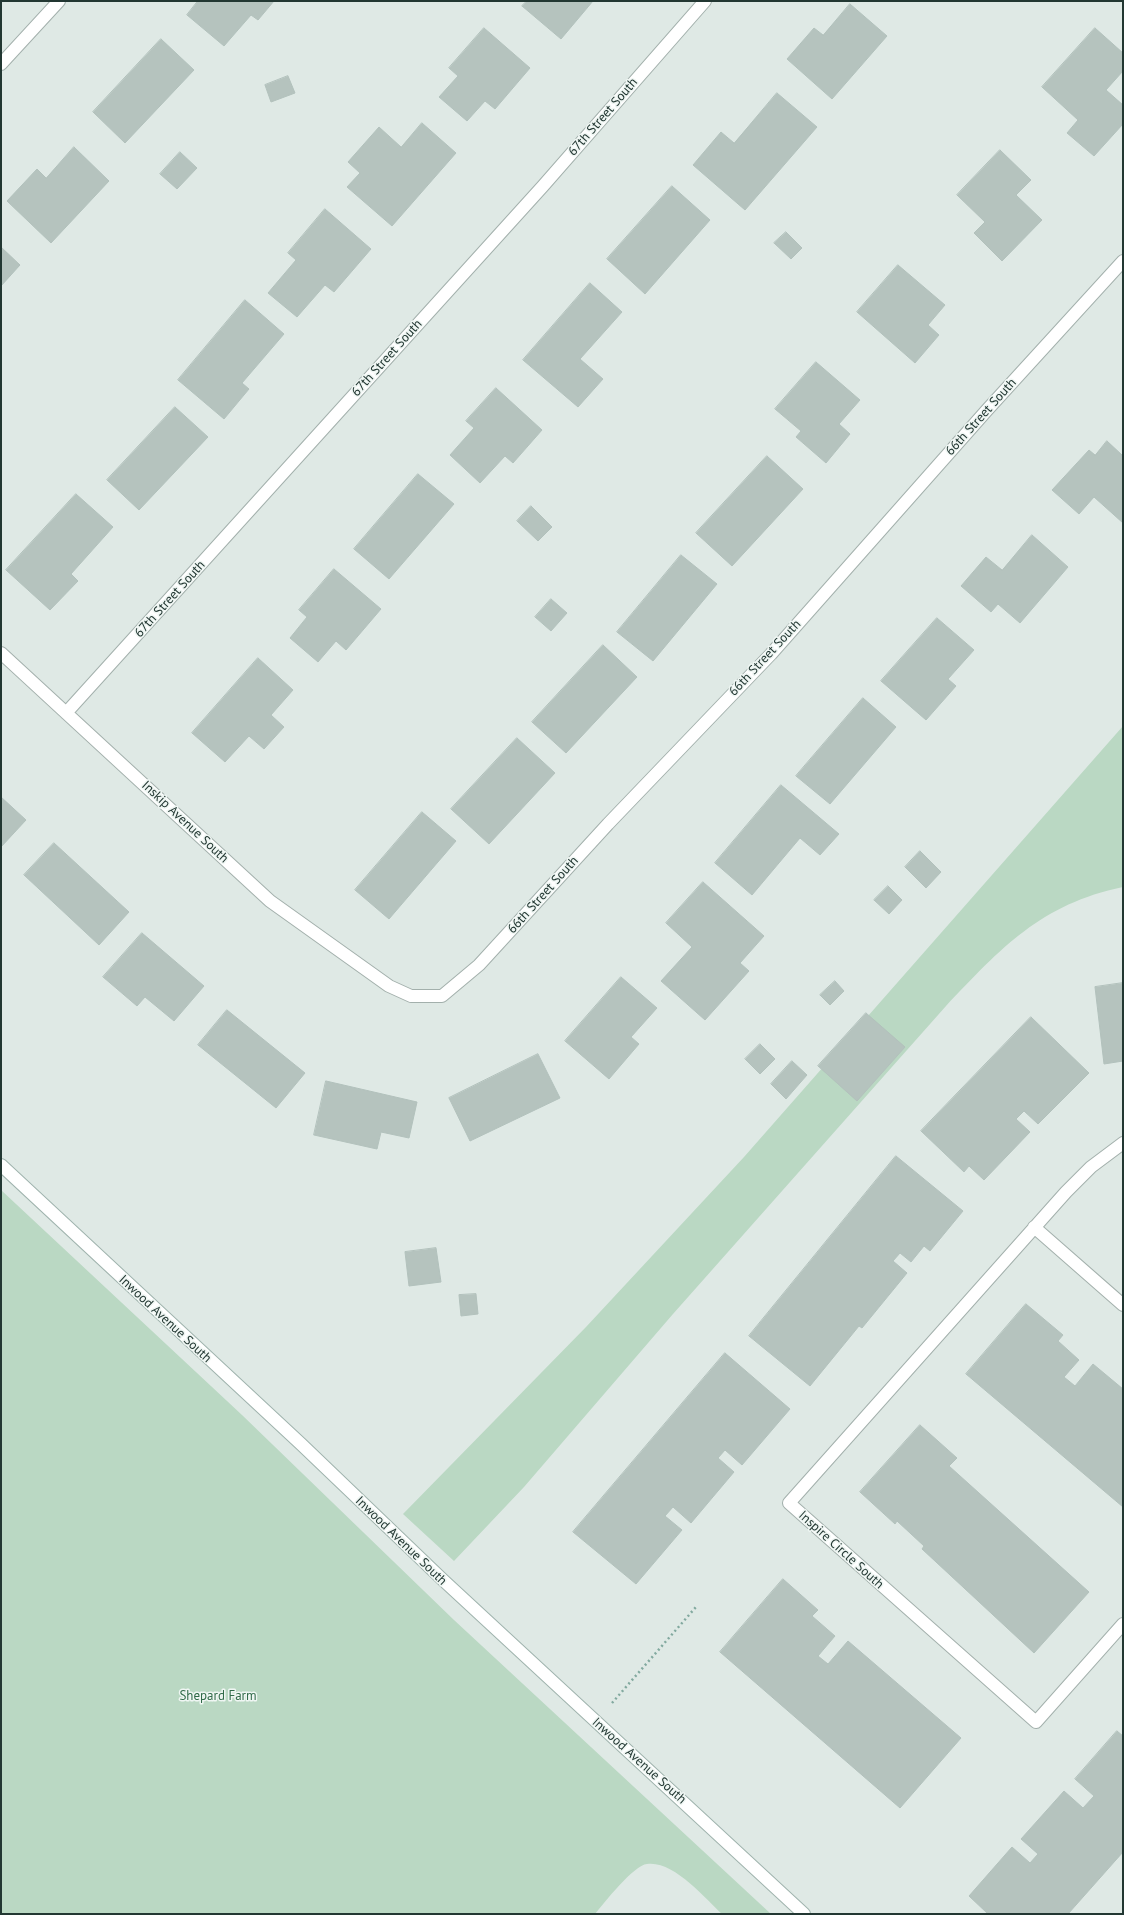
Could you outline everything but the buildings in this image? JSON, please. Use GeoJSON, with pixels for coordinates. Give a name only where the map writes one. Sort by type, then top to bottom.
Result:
{"type":"FeatureCollection","features":[{"type":"Feature","properties":{"kind":"street"},"geometry":{"type":"LineString","coordinates":[[1,64],[59,1]]}},
{"type":"Feature","properties":{"kind":"street","name":"67th Street South"},"geometry":{"type":"LineString","coordinates":[[66,713],[543,186],[705,1]]}},
{"type":"Feature","properties":{"kind":"street","name":"66th Street South"},"geometry":{"type":"LineString","coordinates":[[379,979],[411,996],[442,996],[479,965],[608,824],[771,654],[1123,260]]}},
{"type":"Feature","properties":{"kind":"street","name":"Inskip Avenue South"},"geometry":{"type":"LineString","coordinates":[[1,653],[270,901],[379,979]]}},
{"type":"Feature","properties":{"kind":"street","name":"Inspire Circle South"},"geometry":{"type":"LineString","coordinates":[[1123,1143],[1091,1166],[1034,1227],[789,1503],[1036,1722],[1123,1624]]}},
{"type":"Feature","properties":{"kind":"street","name":"Inwood Avenue South"},"geometry":{"type":"LineString","coordinates":[[1,1165],[595,1722],[804,1914]]}},
{"type":"Feature","properties":{"kind":"street"},"geometry":{"type":"LineString","coordinates":[[1034,1227],[1123,1305]]}},
{"type":"Feature","properties":{"kind":"path"},"geometry":{"type":"LineString","coordinates":[[595,1722],[696,1607]]}},
{"type":"Feature","properties":{"kind":"green space"},"geometry":{"type":"Polygon","coordinates":[[[1123,726],[1123,887],[1094,895],[1068,905],[1045,917],[1024,931],[985,965],[946,1006],[673,1314],[524,1487],[454,1561],[403,1514],[586,1327],[744,1157],[1123,726]]]}},
{"type":"Feature","properties":{"kind":"green space","name":"Shepard Farm"},"geometry":{"type":"Polygon","coordinates":[[[1,1190],[242,1415],[454,1620],[771,1914],[722,1914],[698,1890],[678,1874],[657,1864],[647,1864],[641,1866],[627,1877],[595,1914],[1,1914],[1,1190]]]}}]}
